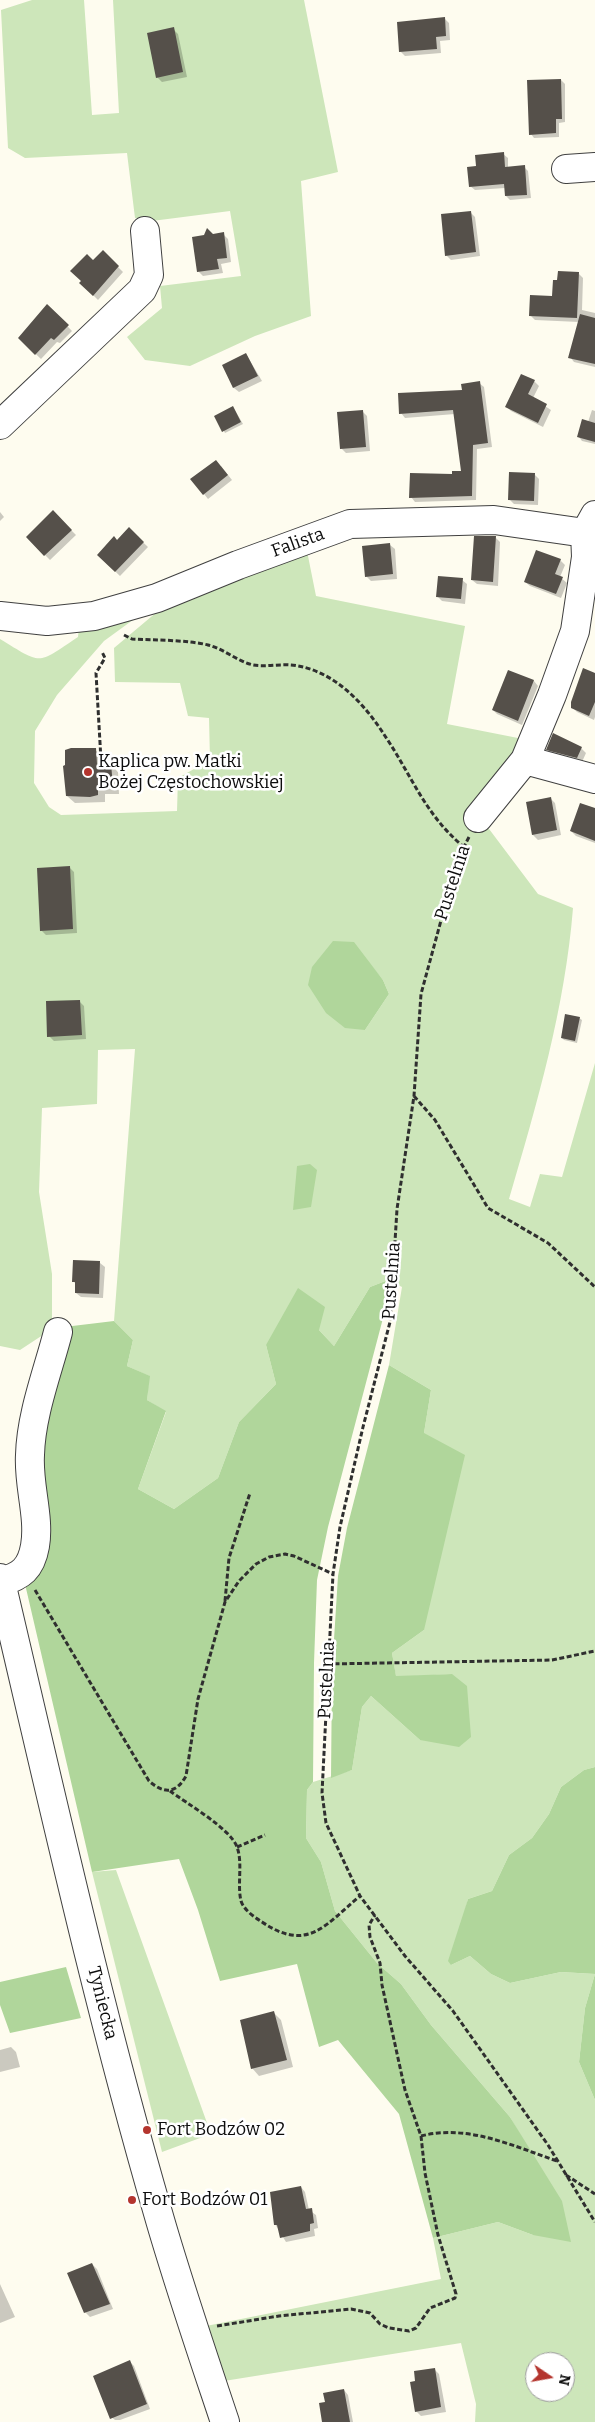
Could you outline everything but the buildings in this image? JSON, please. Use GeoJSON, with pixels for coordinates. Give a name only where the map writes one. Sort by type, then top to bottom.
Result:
{"type":"FeatureCollection","features":[{"type":"Feature","properties":{"kind":"street"},"geometry":{"type":"LineString","coordinates":[[566,168],[595,167]]}},
{"type":"Feature","properties":{"kind":"street"},"geometry":{"type":"LineString","coordinates":[[0,425],[142,290],[148,275],[145,231]]}},
{"type":"Feature","properties":{"kind":"street","name":"Falista"},"geometry":{"type":"LineString","coordinates":[[0,616],[47,621],[94,616],[157,598],[238,564],[350,524],[494,520],[590,541]]}},
{"type":"Feature","properties":{"kind":"street"},"geometry":{"type":"LineString","coordinates":[[478,818],[525,760],[585,638],[590,541]]}},
{"type":"Feature","properties":{"kind":"street"},"geometry":{"type":"LineString","coordinates":[[525,760],[595,779]]}},
{"type":"Feature","properties":{"kind":"street"},"geometry":{"type":"LineString","coordinates":[[7,1578],[29,1564],[35,1547],[35,1526],[29,1475],[30,1452],[35,1419],[58,1332]]}},
{"type":"Feature","properties":{"kind":"street","name":"Tyniecka"},"geometry":{"type":"LineString","coordinates":[[7,1578],[102,2007],[158,2213],[225,2422]]}},
{"type":"Feature","properties":{"kind":"path"},"geometry":{"type":"LineString","coordinates":[[124,635],[132,639],[207,644],[254,665],[283,664],[303,667],[324,675],[342,686],[356,698],[385,736],[425,805],[464,848]]}},
{"type":"Feature","properties":{"kind":"path"},"geometry":{"type":"LineString","coordinates":[[101,760],[96,672],[105,658],[102,652]]}},
{"type":"Feature","properties":{"kind":"path","name":"Pustelnia"},"geometry":{"type":"LineString","coordinates":[[478,818],[458,858],[421,994],[414,1096],[398,1209],[390,1322],[340,1526],[333,1574],[322,1793],[326,1823],[360,1896],[405,1956],[454,2012],[558,2161],[595,2222]]}},
{"type":"Feature","properties":{"kind":"path"},"geometry":{"type":"LineString","coordinates":[[414,1096],[435,1120],[488,1208],[548,1243],[595,1287]]}},
{"type":"Feature","properties":{"kind":"path"},"geometry":{"type":"LineString","coordinates":[[7,1578],[34,1588],[149,1781],[159,1790],[170,1790],[181,1785],[186,1776],[198,1699],[225,1602],[229,1558],[250,1493]]}},
{"type":"Feature","properties":{"kind":"path"},"geometry":{"type":"LineString","coordinates":[[225,1602],[244,1575],[256,1564],[269,1557],[285,1554],[294,1556],[333,1574]]}},
{"type":"Feature","properties":{"kind":"path"},"geometry":{"type":"LineString","coordinates":[[327,1664],[552,1660],[595,1651]]}},
{"type":"Feature","properties":{"kind":"path"},"geometry":{"type":"LineString","coordinates":[[170,1790],[223,1829],[237,1847],[242,1902],[252,1916],[274,1930],[295,1937],[316,1932],[360,1896]]}},
{"type":"Feature","properties":{"kind":"path"},"geometry":{"type":"LineString","coordinates":[[237,1847],[265,1835]]}},
{"type":"Feature","properties":{"kind":"path"},"geometry":{"type":"LineString","coordinates":[[196,2333],[212,2328],[278,2316],[350,2308],[370,2313],[380,2324],[390,2328],[409,2331],[421,2323],[430,2308],[455,2298],[456,2294],[431,2204],[421,2136],[405,2090],[382,1985],[380,1963],[370,1937],[369,1926],[375,1915]]}},
{"type":"Feature","properties":{"kind":"path"},"geometry":{"type":"LineString","coordinates":[[421,2136],[438,2132],[475,2134],[558,2161]]}},
{"type":"Feature","properties":{"kind":"path"},"geometry":{"type":"LineString","coordinates":[[565,2174],[595,2194]]}},
{"type":"Feature","properties":{"kind":"green space"},"geometry":{"type":"Polygon","coordinates":[[[32,0],[84,0],[92,115],[119,113],[113,0],[304,0],[338,172],[301,181],[311,316],[255,336],[190,366],[145,360],[127,337],[162,308],[160,286],[241,276],[230,211],[152,221],[135,218],[127,153],[25,158],[8,148],[1,10],[32,0]]]}},
{"type":"Feature","properties":{"kind":"green space"},"geometry":{"type":"Polygon","coordinates":[[[307,551],[316,596],[465,626],[447,724],[523,739],[520,753],[474,809],[538,894],[573,908],[564,982],[557,1019],[530,1128],[509,1199],[530,1207],[540,1174],[562,1177],[595,1063],[595,1767],[584,1770],[561,1787],[549,1814],[532,1838],[509,1855],[492,1891],[468,1899],[451,1965],[470,1956],[491,1974],[510,1983],[561,1972],[595,1974],[585,2008],[579,2062],[595,2100],[595,2422],[475,2422],[476,2404],[461,2343],[224,2381],[206,2326],[441,2279],[433,2238],[498,2222],[533,2235],[533,2157],[510,2117],[431,2025],[401,1984],[377,1963],[335,1911],[321,1862],[306,1838],[307,1790],[313,1782],[352,1770],[362,1707],[371,1696],[420,1740],[452,1674],[396,1677],[392,1653],[424,1630],[424,1433],[431,1390],[389,1365],[402,1287],[388,1280],[370,1287],[334,1346],[319,1330],[266,1345],[276,1384],[239,1422],[218,1478],[174,1509],[138,1489],[166,1412],[147,1400],[149,1376],[127,1366],[133,1340],[114,1321],[135,1049],[98,1050],[97,1104],[42,1108],[39,1192],[52,1274],[52,1329],[20,1350],[0,1346],[0,639],[24,654],[39,658],[46,657],[78,637],[79,627],[137,617],[104,641],[57,695],[35,731],[34,783],[49,807],[61,815],[177,811],[178,778],[210,760],[209,718],[188,716],[180,683],[115,682],[114,648],[164,606],[307,551]],[[369,963],[365,1030],[389,994],[383,980],[369,963]]]}},
{"type":"Feature","properties":{"kind":"green space"},"geometry":{"type":"Polygon","coordinates":[[[333,941],[354,942],[383,980],[389,994],[365,1030],[345,1028],[326,1013],[308,985],[312,967],[333,941]]]}},
{"type":"Feature","properties":{"kind":"green space"},"geometry":{"type":"Polygon","coordinates":[[[310,1164],[317,1170],[311,1207],[293,1210],[297,1166],[310,1164]]]}},
{"type":"Feature","properties":{"kind":"green space"},"geometry":{"type":"Polygon","coordinates":[[[388,1280],[382,1322],[328,1527],[317,1580],[313,1782],[307,1790],[306,1838],[321,1862],[335,1911],[377,1963],[401,1984],[431,2025],[510,2117],[562,2201],[571,2242],[533,2235],[498,2222],[433,2238],[399,2114],[338,2040],[319,2047],[297,1964],[220,1981],[198,1910],[179,1859],[92,1872],[25,1584],[34,1476],[64,1327],[114,1321],[133,1340],[127,1366],[150,1376],[147,1400],[166,1411],[138,1489],[174,1509],[218,1478],[239,1422],[276,1384],[266,1345],[298,1288],[325,1307],[319,1330],[334,1346],[370,1287],[388,1280]]]}},
{"type":"Feature","properties":{"kind":"green space"},"geometry":{"type":"Polygon","coordinates":[[[389,1365],[431,1390],[424,1433],[465,1455],[424,1630],[392,1653],[396,1676],[452,1674],[467,1686],[471,1737],[459,1747],[420,1740],[371,1696],[362,1707],[352,1770],[331,1778],[332,1671],[338,1576],[347,1528],[389,1365]]]}},
{"type":"Feature","properties":{"kind":"green space"},"geometry":{"type":"Polygon","coordinates":[[[595,1767],[595,1974],[561,1972],[510,1983],[491,1974],[470,1956],[451,1965],[448,1961],[468,1899],[492,1891],[509,1855],[532,1838],[549,1814],[561,1787],[584,1770],[595,1767]]]}},
{"type":"Feature","properties":{"kind":"green space"},"geometry":{"type":"Polygon","coordinates":[[[116,1870],[211,2134],[162,2152],[92,1872],[116,1870]]]}},
{"type":"Feature","properties":{"kind":"green space"},"geometry":{"type":"Polygon","coordinates":[[[66,1967],[81,2018],[10,2033],[0,2005],[0,1982],[66,1967]]]}},
{"type":"Feature","properties":{"kind":"green space"},"geometry":{"type":"Polygon","coordinates":[[[595,1974],[595,2100],[579,2062],[585,2008],[595,1974]]]}},
{"type":"Feature","properties":{"kind":"place","name":"Kaplica pw. Matki Bożej Częstochowskiej"},"geometry":{"type":"Point","coordinates":[88,772]}},
{"type":"Feature","properties":{"kind":"place","name":"Fort Bodzów 02"},"geometry":{"type":"Point","coordinates":[147,2130]}},
{"type":"Feature","properties":{"kind":"place","name":"Fort Bodzów 01"},"geometry":{"type":"Point","coordinates":[132,2200]}}]}
